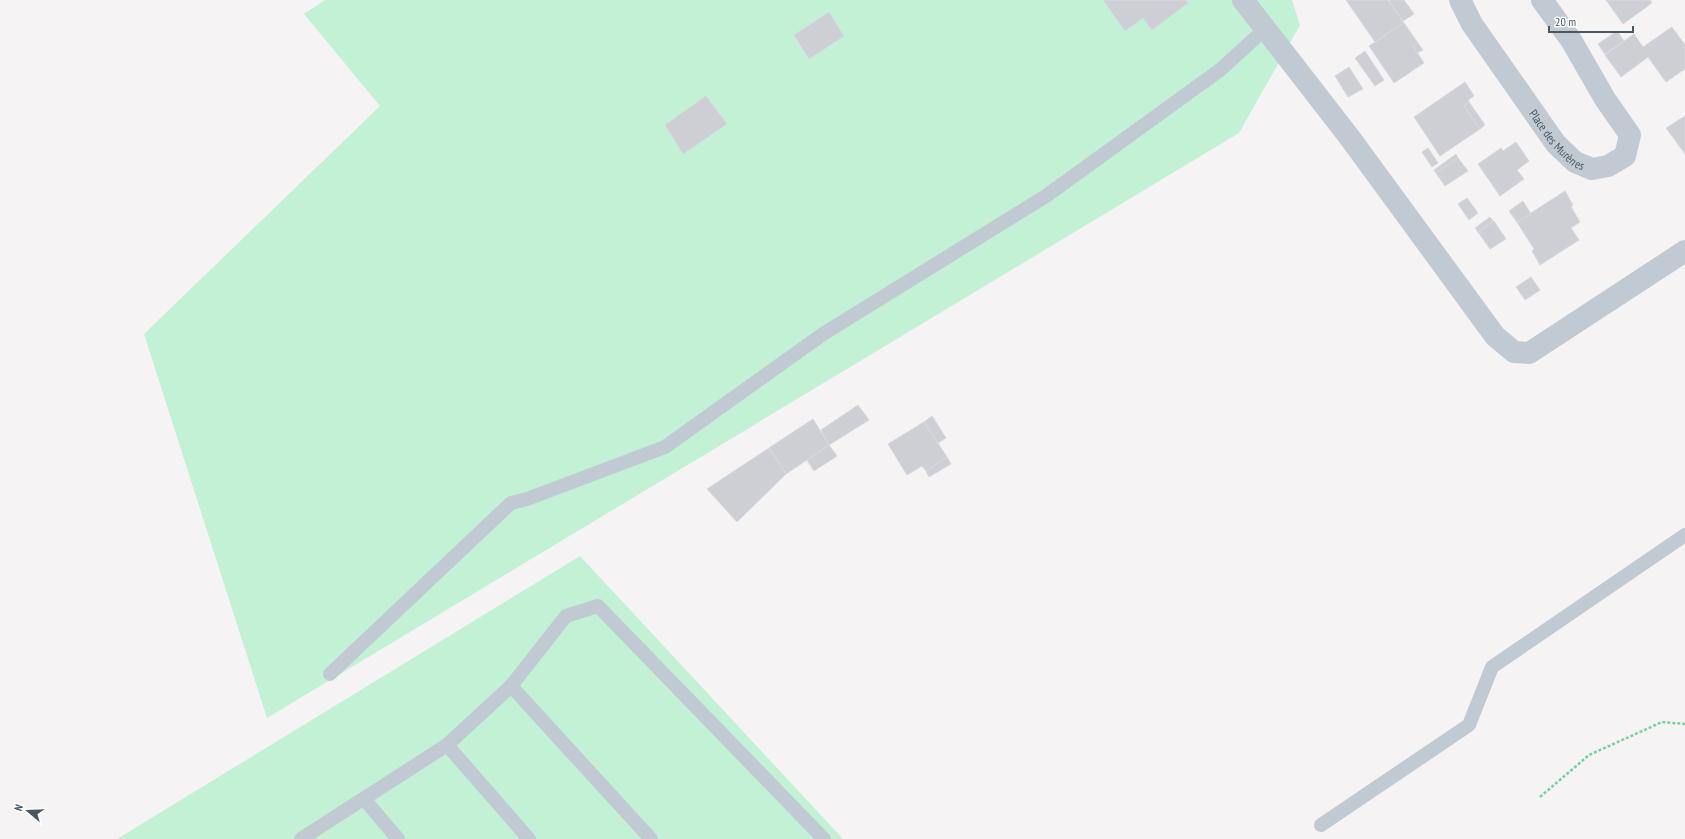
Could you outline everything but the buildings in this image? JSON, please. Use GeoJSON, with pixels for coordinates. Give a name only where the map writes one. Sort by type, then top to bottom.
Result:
{"type":"FeatureCollection","features":[{"type":"Feature","properties":{"kind":"street"},"geometry":{"type":"LineString","coordinates":[[1243,0],[1350,138],[1495,336],[1514,352],[1529,353],[1685,251]]}},
{"type":"Feature","properties":{"kind":"street","name":"Place des Murènes"},"geometry":{"type":"LineString","coordinates":[[1460,0],[1472,24],[1556,144],[1575,162],[1592,169],[1608,166],[1625,156],[1630,135],[1571,40],[1542,0]]}},
{"type":"Feature","properties":{"kind":"lane"},"geometry":{"type":"LineString","coordinates":[[330,674],[511,503],[527,499],[665,447],[823,334],[1046,196],[1220,70],[1265,29]]}},
{"type":"Feature","properties":{"kind":"lane"},"geometry":{"type":"LineString","coordinates":[[1321,825],[1469,725],[1492,668],[1685,535]]}},
{"type":"Feature","properties":{"kind":"lane"},"geometry":{"type":"LineString","coordinates":[[301,839],[447,745],[511,686],[566,616],[598,606],[824,839]]}},
{"type":"Feature","properties":{"kind":"lane"},"geometry":{"type":"LineString","coordinates":[[511,686],[651,839]]}},
{"type":"Feature","properties":{"kind":"lane"},"geometry":{"type":"LineString","coordinates":[[447,745],[529,839]]}},
{"type":"Feature","properties":{"kind":"lane"},"geometry":{"type":"LineString","coordinates":[[364,799],[398,839]]}},
{"type":"Feature","properties":{"kind":"path"},"geometry":{"type":"LineString","coordinates":[[1540,797],[1589,755],[1662,722],[1685,724]]}},
{"type":"Feature","properties":{"kind":"green space"},"geometry":{"type":"Polygon","coordinates":[[[325,0],[1292,0],[1300,25],[1239,133],[267,718],[144,334],[380,106],[304,14],[325,0]]]}},
{"type":"Feature","properties":{"kind":"green space"},"geometry":{"type":"Polygon","coordinates":[[[580,556],[843,839],[117,839],[580,556]]]}}]}
